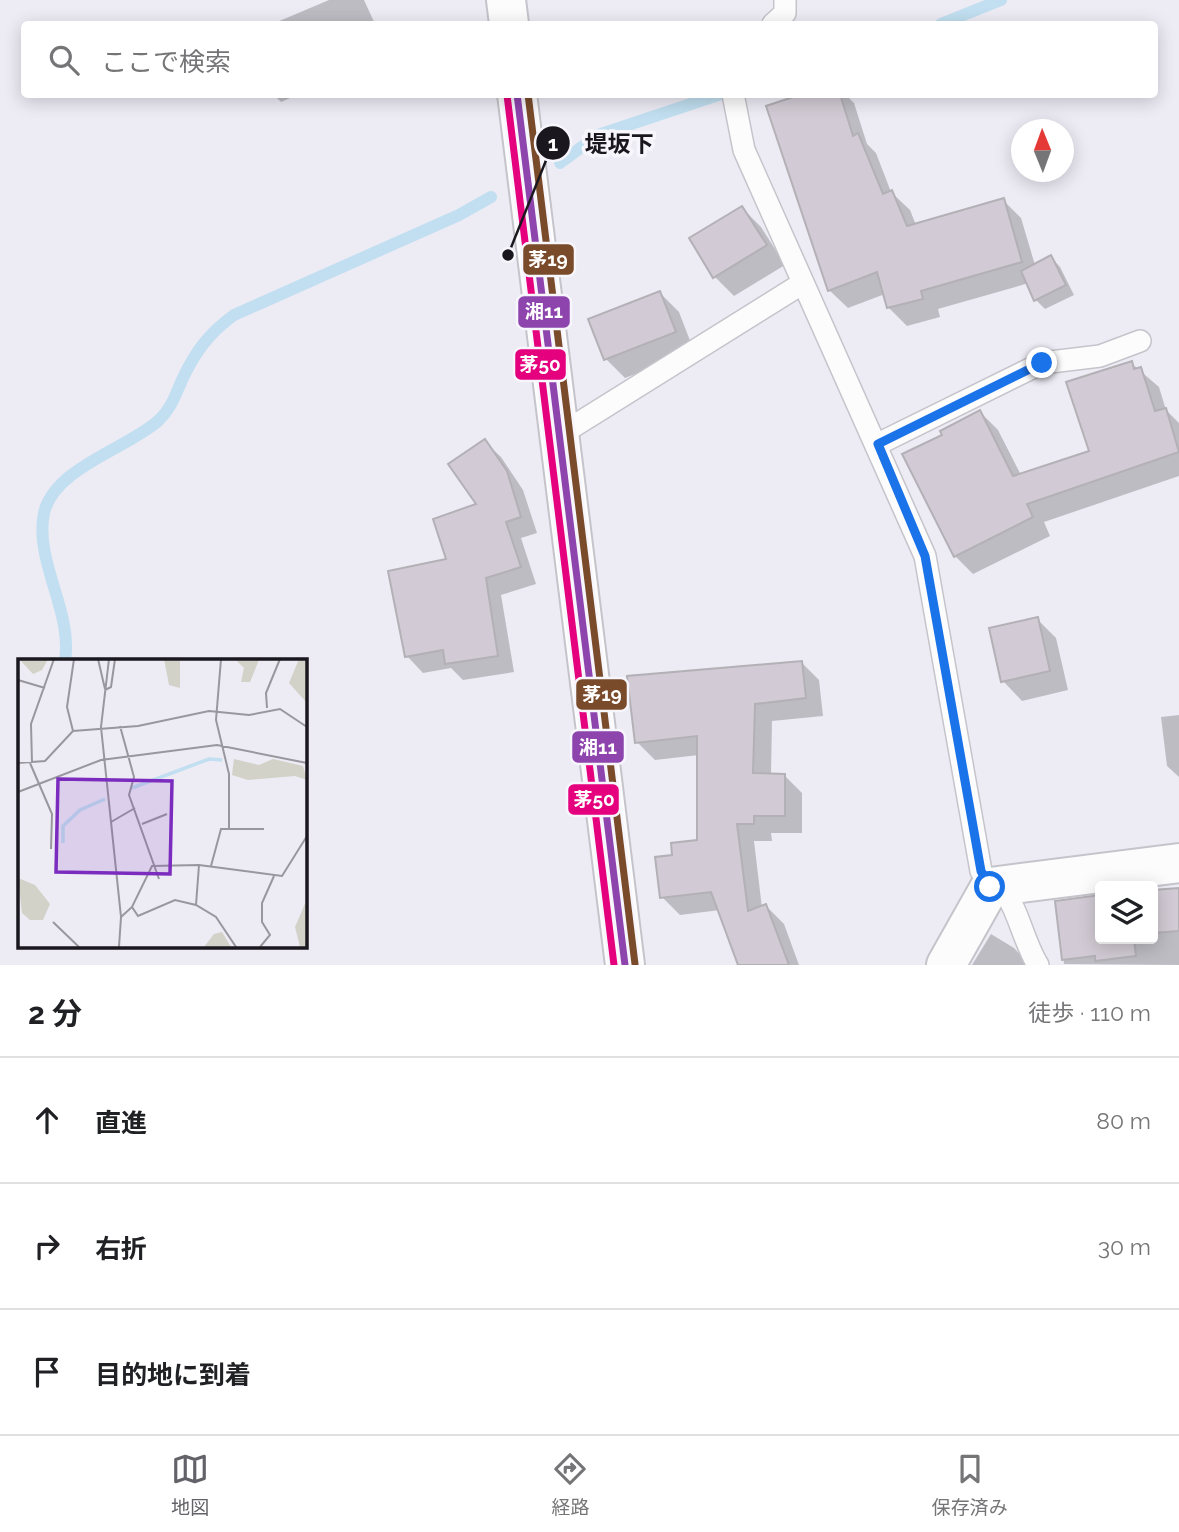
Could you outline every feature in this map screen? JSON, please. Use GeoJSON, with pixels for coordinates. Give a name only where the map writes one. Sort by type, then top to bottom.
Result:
{"type":"FeatureCollection","features":[{"type":"Feature","properties":{"kind":"main road"},"geometry":{"type":"LineString","coordinates":[[506,0],[509,21]]}},
{"type":"Feature","properties":{"kind":"main road"},"geometry":{"type":"LineString","coordinates":[[517,98],[625,965]]}},
{"type":"Feature","properties":{"kind":"main road"},"geometry":{"type":"LineString","coordinates":[[946,965],[990,887],[1179,863]]}},
{"type":"Feature","properties":{"kind":"lane"},"geometry":{"type":"LineString","coordinates":[[777,21],[785,13],[785,0]]}},
{"type":"Feature","properties":{"kind":"lane"},"geometry":{"type":"LineString","coordinates":[[733,103],[744,150],[878,444],[925,556],[981,871],[990,887],[1009,898],[1027,948],[1038,965]]}},
{"type":"Feature","properties":{"kind":"lane"},"geometry":{"type":"LineString","coordinates":[[558,436],[803,283]]}},
{"type":"Feature","properties":{"kind":"lane"},"geometry":{"type":"LineString","coordinates":[[878,444],[1042,363],[1100,356],[1140,341]]}},
{"type":"Feature","properties":{"kind":"building"},"geometry":{"type":"Polygon","coordinates":[[[790,98],[841,98],[853,136],[858,133],[883,194],[892,190],[907,226],[1004,198],[1022,262],[921,291],[923,299],[887,308],[877,272],[828,291],[766,106],[790,98]]]}},
{"type":"Feature","properties":{"kind":"building"},"geometry":{"type":"Polygon","coordinates":[[[742,206],[767,245],[713,278],[689,238],[742,206]]]}},
{"type":"Feature","properties":{"kind":"building"},"geometry":{"type":"Polygon","coordinates":[[[1051,255],[1066,285],[1034,301],[1021,271],[1051,255]]]}},
{"type":"Feature","properties":{"kind":"building"},"geometry":{"type":"Polygon","coordinates":[[[660,291],[676,332],[604,360],[588,319],[660,291]]]}},
{"type":"Feature","properties":{"kind":"building"},"geometry":{"type":"Polygon","coordinates":[[[1132,361],[1134,369],[1141,367],[1155,411],[1166,408],[1179,452],[1027,504],[1033,517],[954,557],[902,454],[942,435],[940,431],[980,410],[1013,476],[1089,451],[1066,382],[1132,361]]]}},
{"type":"Feature","properties":{"kind":"building"},"geometry":{"type":"Polygon","coordinates":[[[485,439],[507,471],[521,517],[506,522],[521,567],[486,578],[498,656],[445,664],[443,650],[405,657],[388,571],[446,559],[433,519],[476,504],[448,464],[485,439]]]}},
{"type":"Feature","properties":{"kind":"building"},"geometry":{"type":"Polygon","coordinates":[[[1038,617],[1050,671],[1001,682],[989,628],[1038,617]]]}},
{"type":"Feature","properties":{"kind":"building"},"geometry":{"type":"Polygon","coordinates":[[[802,661],[806,698],[755,704],[753,773],[785,774],[785,816],[754,816],[754,824],[737,824],[748,911],[766,904],[789,965],[738,965],[711,892],[660,898],[655,857],[672,855],[671,843],[697,840],[697,736],[635,743],[627,676],[802,661]]]}},
{"type":"Feature","properties":{"kind":"building"},"geometry":{"type":"Polygon","coordinates":[[[1179,888],[1179,931],[1158,933],[1158,890],[1179,888]]]}},
{"type":"Feature","properties":{"kind":"building"},"geometry":{"type":"Polygon","coordinates":[[[1095,896],[1095,944],[1135,944],[1136,956],[1095,961],[1095,956],[1062,960],[1055,901],[1095,896]]]}},
{"type":"Feature","properties":{"kind":"waterway"},"geometry":{"type":"LineString","coordinates":[[948,21],[1001,0]]}},
{"type":"Feature","properties":{"kind":"waterway"},"geometry":{"type":"LineString","coordinates":[[560,163],[598,135],[709,98]]}},
{"type":"Feature","properties":{"kind":"waterway"},"geometry":{"type":"LineString","coordinates":[[65,659],[64,624],[48,568],[42,531],[44,513],[51,497],[62,483],[93,460],[158,421],[169,407],[198,352],[210,336],[234,315],[459,215],[491,197]]}},
{"type":"Feature","properties":{"kind":"transit line","name":"茅50"},"geometry":{"type":"LineString","coordinates":[[507,98],[614,965]]}},
{"type":"Feature","properties":{"kind":"transit line","name":"湘11"},"geometry":{"type":"LineString","coordinates":[[517,98],[625,965]]}},
{"type":"Feature","properties":{"kind":"transit line","name":"茅19"},"geometry":{"type":"LineString","coordinates":[[528,98],[635,964]]}},
{"type":"Feature","properties":{"kind":"place","name":"堤坂下"},"geometry":{"type":"Point","coordinates":[508,255]}},
{"type":"Feature","properties":{"kind":"route"},"geometry":{"type":"LineString","coordinates":[[990,887],[981,871],[959,734],[925,556],[878,444],[1042,363]]}}]}
